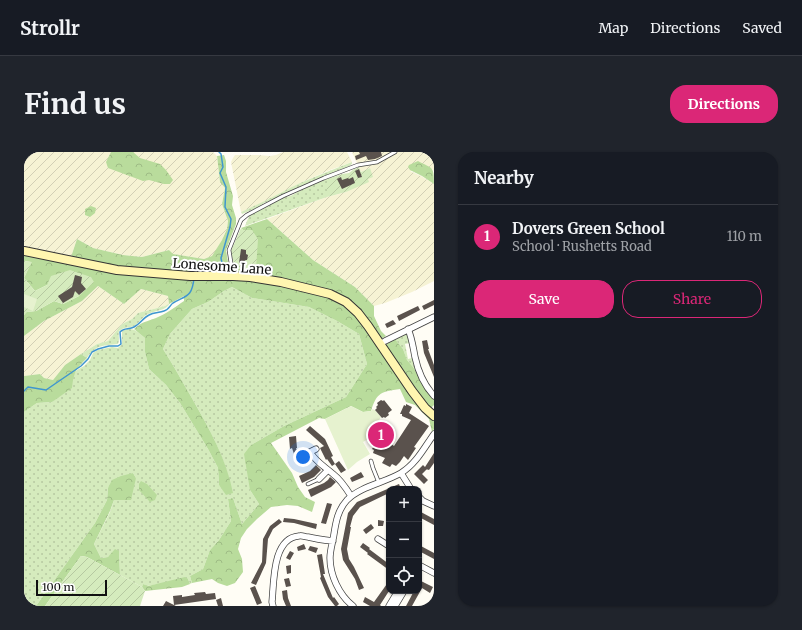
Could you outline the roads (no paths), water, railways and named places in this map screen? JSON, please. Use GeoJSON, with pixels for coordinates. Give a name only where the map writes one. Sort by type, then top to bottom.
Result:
{"type":"FeatureCollection","features":[{"type":"Feature","properties":{"kind":"street","name":"Lonesome Lane"},"geometry":{"type":"LineString","coordinates":[[24,251],[117,270],[190,276],[250,277],[281,282],[330,294],[346,302],[358,313],[412,391],[425,408],[434,416]]}},
{"type":"Feature","properties":{"kind":"street"},"geometry":{"type":"LineString","coordinates":[[380,344],[434,316]]}},
{"type":"Feature","properties":{"kind":"street"},"geometry":{"type":"LineString","coordinates":[[408,329],[412,338],[415,358],[420,372],[424,382],[434,396]]}},
{"type":"Feature","properties":{"kind":"street"},"geometry":{"type":"LineString","coordinates":[[353,606],[340,591],[331,566],[330,557],[336,519],[340,510],[351,496],[401,473],[414,463],[434,434]]}},
{"type":"Feature","properties":{"kind":"street"},"geometry":{"type":"LineString","coordinates":[[304,455],[316,449]]}},
{"type":"Feature","properties":{"kind":"street"},"geometry":{"type":"LineString","coordinates":[[310,452],[314,459],[340,480],[351,496]]}},
{"type":"Feature","properties":{"kind":"street"},"geometry":{"type":"LineString","coordinates":[[319,479],[328,470]]}},
{"type":"Feature","properties":{"kind":"street"},"geometry":{"type":"LineString","coordinates":[[401,473],[409,486]]}},
{"type":"Feature","properties":{"kind":"street"},"geometry":{"type":"LineString","coordinates":[[422,500],[434,506]]}},
{"type":"Feature","properties":{"kind":"street"},"geometry":{"type":"LineString","coordinates":[[273,606],[274,576],[280,549],[284,542],[299,536],[333,542]]}},
{"type":"Feature","properties":{"kind":"street"},"geometry":{"type":"LineString","coordinates":[[378,539],[386,544]]}},
{"type":"Feature","properties":{"kind":"street"},"geometry":{"type":"LineString","coordinates":[[422,568],[434,573]]}},
{"type":"Feature","properties":{"kind":"street"},"geometry":{"type":"LineString","coordinates":[[389,606],[396,594]]}},
{"type":"Feature","properties":{"kind":"street"},"geometry":{"type":"LineString","coordinates":[[395,606],[402,594]]}},
{"type":"Feature","properties":{"kind":"lane"},"geometry":{"type":"LineString","coordinates":[[233,276],[229,250],[241,220],[247,215],[292,192],[324,178],[358,165],[377,162],[395,152]]}},
{"type":"Feature","properties":{"kind":"lane"},"geometry":{"type":"LineString","coordinates":[[372,461],[379,483]]}},
{"type":"Feature","properties":{"kind":"lane"},"geometry":{"type":"LineString","coordinates":[[308,484],[319,479]]}},
{"type":"Feature","properties":{"kind":"waterway"},"geometry":{"type":"LineString","coordinates":[[195,273],[195,271],[223,268],[221,258],[231,219],[225,207],[226,187],[220,173],[223,167],[221,154],[219,152]]}},
{"type":"Feature","properties":{"kind":"waterway"},"geometry":{"type":"LineString","coordinates":[[24,391],[28,387],[46,390],[81,366],[92,352],[109,346],[118,346],[121,344],[120,332],[122,330],[134,327],[151,314],[168,309],[173,303],[188,295],[192,289],[194,278]]}},
{"type":"Feature","properties":{"kind":"place","name":"Dovers Green School"},"geometry":{"type":"Point","coordinates":[381,435]}}]}
